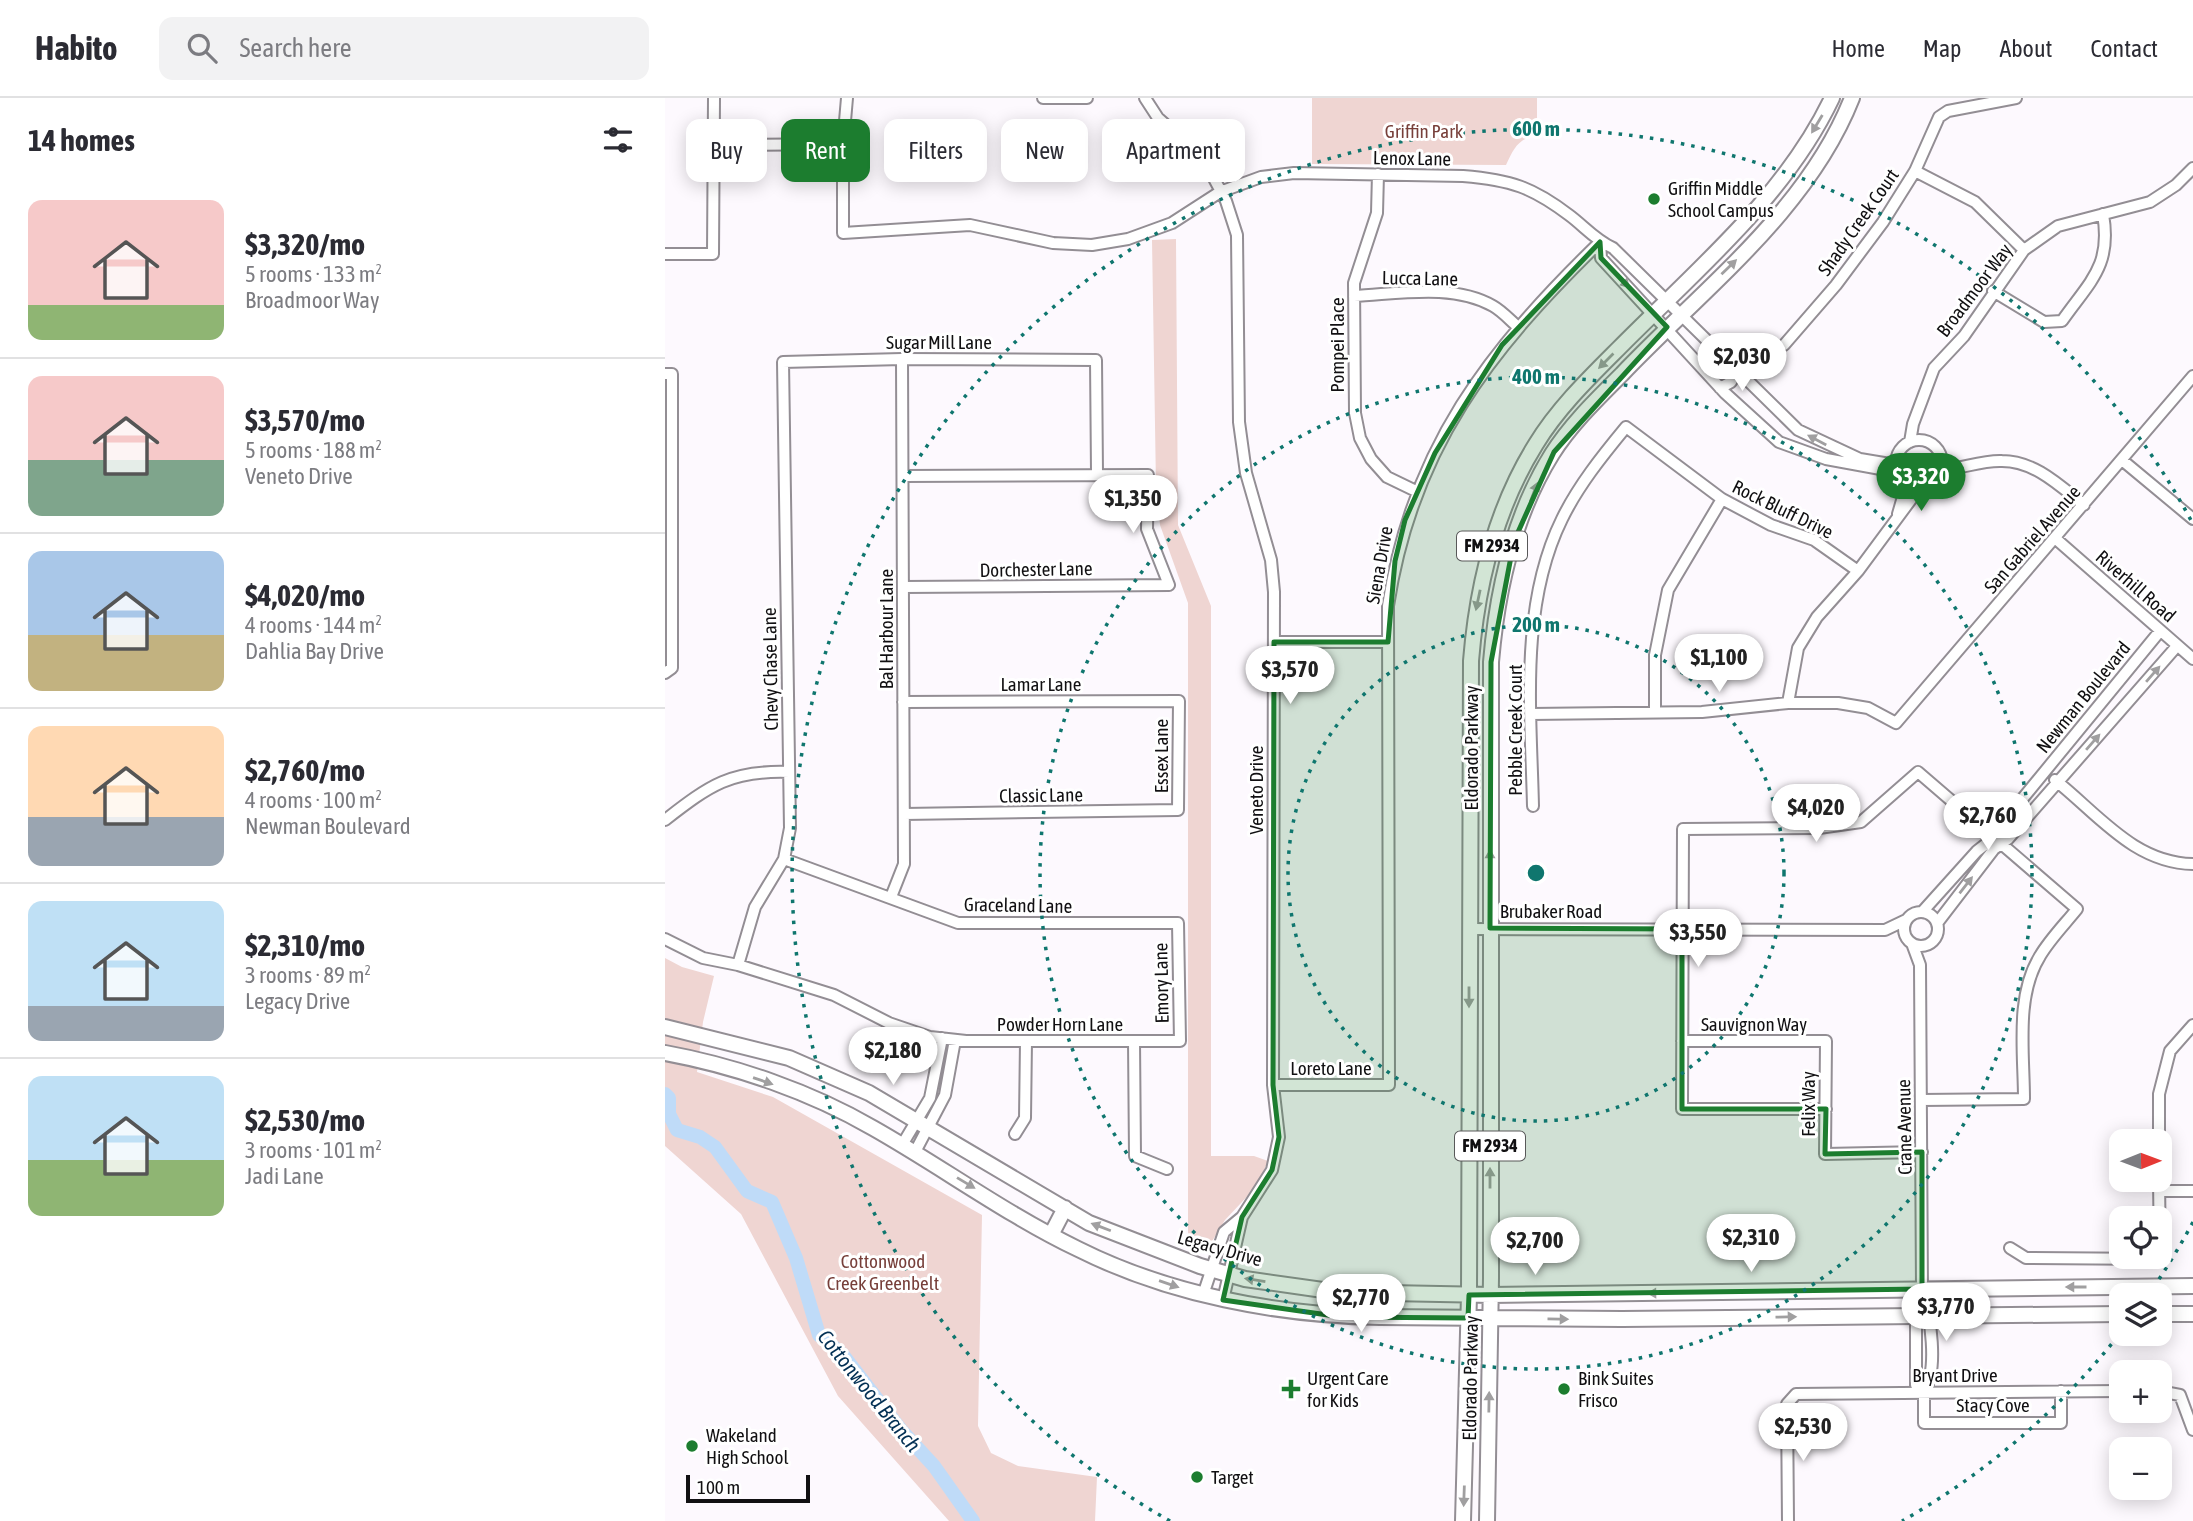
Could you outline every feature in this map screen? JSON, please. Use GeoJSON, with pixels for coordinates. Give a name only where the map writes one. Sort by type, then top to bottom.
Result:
{"type":"FeatureCollection","features":[{"type":"Feature","properties":{"kind":"main road","name":"Eldorado Parkway"},"geometry":{"type":"LineString","coordinates":[[1463,1521],[1469,1295],[1471,661],[1474,618],[1495,535],[1522,466],[1537,441],[1582,385],[1764,200],[1801,149],[1832,98]]}},
{"type":"Feature","properties":{"kind":"main road","name":"Eldorado Parkway"},"geometry":{"type":"LineString","coordinates":[[1487,1521],[1491,1295],[1490,662],[1494,621],[1514,541],[1540,475],[1554,452],[1597,398],[1734,263],[1779,213],[1811,171],[1846,115],[1852,98]]}},
{"type":"Feature","properties":{"kind":"main road","name":"Legacy Drive"},"geometry":{"type":"LineString","coordinates":[[665,1027],[789,1058],[869,1093],[1089,1223],[1229,1274],[1337,1292],[1469,1295],[2193,1286]]}},
{"type":"Feature","properties":{"kind":"main road"},"geometry":{"type":"LineString","coordinates":[[665,1053],[698,1060],[800,1094],[851,1116],[1051,1235],[1092,1255],[1203,1296],[1223,1300],[1342,1317],[1694,1318],[2109,1314]]}},
{"type":"Feature","properties":{"kind":"main road"},"geometry":{"type":"LineString","coordinates":[[1051,1235],[1065,1208]]}},
{"type":"Feature","properties":{"kind":"main road"},"geometry":{"type":"LineString","coordinates":[[1694,1292],[1694,1318]]}},
{"type":"Feature","properties":{"kind":"main road"},"geometry":{"type":"LineString","coordinates":[[2172,1314],[2193,1314]]}},
{"type":"Feature","properties":{"kind":"street"},"geometry":{"type":"LineString","coordinates":[[714,98],[714,119]]}},
{"type":"Feature","properties":{"kind":"street"},"geometry":{"type":"LineString","coordinates":[[846,119],[848,98]]}},
{"type":"Feature","properties":{"kind":"street"},"geometry":{"type":"LineString","coordinates":[[1043,98],[1087,98]]}},
{"type":"Feature","properties":{"kind":"street","name":"Veneto Drive"},"geometry":{"type":"LineString","coordinates":[[1145,98],[1158,118],[1193,149],[1220,192],[1237,235],[1239,422],[1246,473],[1271,560],[1274,642],[1273,1086],[1279,1137],[1272,1170],[1242,1217],[1224,1232],[1203,1296]]}},
{"type":"Feature","properties":{"kind":"street","name":"Shady Creek Court"},"geometry":{"type":"LineString","coordinates":[[1784,345],[1836,285],[1883,222],[1915,171],[1939,117],[1948,111],[2016,98]]}},
{"type":"Feature","properties":{"kind":"street","name":"Broadmoor Way"},"geometry":{"type":"LineString","coordinates":[[1914,441],[1919,406],[1934,368],[1964,336],[2024,250],[2058,226],[2150,202],[2176,186],[2193,168]]}},
{"type":"Feature","properties":{"kind":"street"},"geometry":{"type":"LineString","coordinates":[[1915,171],[1975,202],[2024,250]]}},
{"type":"Feature","properties":{"kind":"street","name":"Lenox Lane"},"geometry":{"type":"LineString","coordinates":[[843,182],[843,233],[970,225],[1053,243],[1092,245],[1128,239],[1171,223],[1220,192],[1261,177],[1294,173],[1488,178],[1533,189],[1571,216],[1600,242],[1613,248],[1798,430],[1860,459],[1897,468]]}},
{"type":"Feature","properties":{"kind":"street","name":"Pompei Place"},"geometry":{"type":"LineString","coordinates":[[1378,174],[1377,213],[1357,268],[1354,296],[1355,413],[1360,438],[1371,458],[1387,477],[1418,492]]}},
{"type":"Feature","properties":{"kind":"street"},"geometry":{"type":"LineString","coordinates":[[665,254],[713,254],[714,182]]}},
{"type":"Feature","properties":{"kind":"street"},"geometry":{"type":"LineString","coordinates":[[1993,291],[2044,322],[2062,320],[2103,262],[2106,233],[2103,214]]}},
{"type":"Feature","properties":{"kind":"street","name":"Lenox Lane"},"geometry":{"type":"LineString","coordinates":[[1600,242],[1601,258],[1720,388],[1779,442],[1826,459],[1897,468]]}},
{"type":"Feature","properties":{"kind":"street","name":"Siena Drive"},"geometry":{"type":"LineString","coordinates":[[1389,1085],[1388,606],[1405,520],[1462,401],[1518,327],[1600,242]]}},
{"type":"Feature","properties":{"kind":"street","name":"Lucca Lane"},"geometry":{"type":"LineString","coordinates":[[1354,296],[1444,292],[1467,296],[1494,306],[1518,327]]}},
{"type":"Feature","properties":{"kind":"street","name":"Sugar Mill Lane"},"geometry":{"type":"LineString","coordinates":[[783,362],[902,359],[1096,360],[1097,473]]}},
{"type":"Feature","properties":{"kind":"street","name":"Bal Harbour Lane"},"geometry":{"type":"LineString","coordinates":[[891,897],[904,864],[902,359]]}},
{"type":"Feature","properties":{"kind":"street","name":"Chevy Chase Lane"},"geometry":{"type":"LineString","coordinates":[[738,965],[755,907],[784,859],[790,828],[783,362]]}},
{"type":"Feature","properties":{"kind":"street"},"geometry":{"type":"LineString","coordinates":[[1720,388],[1731,382],[1738,370]]}},
{"type":"Feature","properties":{"kind":"street"},"geometry":{"type":"LineString","coordinates":[[665,673],[672,668],[668,374]]}},
{"type":"Feature","properties":{"kind":"street","name":"San Gabriel Avenue"},"geometry":{"type":"LineString","coordinates":[[1788,703],[1837,703],[1868,708],[1896,723],[2193,376]]}},
{"type":"Feature","properties":{"kind":"street"},"geometry":{"type":"LineString","coordinates":[[1750,416],[1759,411],[1765,398]]}},
{"type":"Feature","properties":{"kind":"street","name":"Rock Bluff Drive"},"geometry":{"type":"LineString","coordinates":[[1626,427],[1722,499],[1771,525],[1814,540],[1858,571]]}},
{"type":"Feature","properties":{"kind":"street","name":"Pebble Creek Court"},"geometry":{"type":"LineString","coordinates":[[1533,806],[1533,625],[1544,571],[1561,520],[1597,462],[1626,427]]}},
{"type":"Feature","properties":{"kind":"street"},"geometry":{"type":"LineString","coordinates":[[1921,486],[1907,483],[1897,468],[1899,451],[1914,441],[1931,444],[1942,466]]}},
{"type":"Feature","properties":{"kind":"street"},"geometry":{"type":"LineString","coordinates":[[2122,460],[2193,519]]}},
{"type":"Feature","properties":{"kind":"street"},"geometry":{"type":"LineString","coordinates":[[1942,466],[2002,461],[2031,467],[2084,505]]}},
{"type":"Feature","properties":{"kind":"street"},"geometry":{"type":"LineString","coordinates":[[1531,714],[1702,712],[1788,703],[1798,648],[1817,617],[1858,571],[1921,486],[1934,481],[1942,466]]}},
{"type":"Feature","properties":{"kind":"street"},"geometry":{"type":"LineString","coordinates":[[903,476],[1097,473]]}},
{"type":"Feature","properties":{"kind":"street","name":"Dorchester Lane"},"geometry":{"type":"LineString","coordinates":[[903,587],[1169,585],[1147,529],[1148,475],[1097,473]]}},
{"type":"Feature","properties":{"kind":"street"},"geometry":{"type":"LineString","coordinates":[[1896,520],[1907,483]]}},
{"type":"Feature","properties":{"kind":"street"},"geometry":{"type":"LineString","coordinates":[[1655,712],[1655,654],[1668,590],[1722,499]]}},
{"type":"Feature","properties":{"kind":"street","name":"Riverhill Road"},"geometry":{"type":"LineString","coordinates":[[2056,539],[2193,659]]}},
{"type":"Feature","properties":{"kind":"street","name":"Newman Boulevard"},"geometry":{"type":"LineString","coordinates":[[1938,922],[1998,839],[1996,831],[2160,631]]}},
{"type":"Feature","properties":{"kind":"street"},"geometry":{"type":"LineString","coordinates":[[1274,642],[1388,642]]}},
{"type":"Feature","properties":{"kind":"street","name":"Newman Boulevard"},"geometry":{"type":"LineString","coordinates":[[1923,911],[1998,839],[2008,839],[2177,646]]}},
{"type":"Feature","properties":{"kind":"street","name":"Lamar Lane"},"geometry":{"type":"LineString","coordinates":[[903,702],[1179,701]]}},
{"type":"Feature","properties":{"kind":"street","name":"Essex Lane"},"geometry":{"type":"LineString","coordinates":[[1178,810],[1179,701]]}},
{"type":"Feature","properties":{"kind":"street"},"geometry":{"type":"LineString","coordinates":[[665,820],[731,776],[755,771],[789,772]]}},
{"type":"Feature","properties":{"kind":"street"},"geometry":{"type":"LineString","coordinates":[[1826,1109],[1682,1109],[1683,829],[1819,828],[1861,822],[1918,772],[2077,909],[2041,954],[2029,978],[2024,1006],[2024,1099],[1921,1100]]}},
{"type":"Feature","properties":{"kind":"street"},"geometry":{"type":"LineString","coordinates":[[2044,772],[2137,849],[2164,860],[2193,863]]}},
{"type":"Feature","properties":{"kind":"street","name":"Classic Lane"},"geometry":{"type":"LineString","coordinates":[[904,814],[1178,810]]}},
{"type":"Feature","properties":{"kind":"street","name":"Graceland Lane"},"geometry":{"type":"LineString","coordinates":[[784,859],[958,923],[1178,923]]}},
{"type":"Feature","properties":{"kind":"street"},"geometry":{"type":"LineString","coordinates":[[1923,911],[1938,922],[1935,939],[1929,945],[1913,946],[1904,936],[1906,919],[1923,911]]}},
{"type":"Feature","properties":{"kind":"street","name":"Brubaker Road"},"geometry":{"type":"LineString","coordinates":[[1885,930],[1906,919]]}},
{"type":"Feature","properties":{"kind":"street","name":"Emory Lane"},"geometry":{"type":"LineString","coordinates":[[1178,923],[1180,1041]]}},
{"type":"Feature","properties":{"kind":"street","name":"Brubaker Road"},"geometry":{"type":"LineString","coordinates":[[1470,929],[1885,930],[1904,936]]}},
{"type":"Feature","properties":{"kind":"street","name":"Powder Horn Lane"},"geometry":{"type":"LineString","coordinates":[[665,939],[679,949],[703,958],[738,965],[834,995],[889,1023],[942,1038],[1180,1041]]}},
{"type":"Feature","properties":{"kind":"street","name":"Crane Avenue"},"geometry":{"type":"LineString","coordinates":[[1920,965],[1929,945]]}},
{"type":"Feature","properties":{"kind":"street","name":"Crane Avenue"},"geometry":{"type":"LineString","coordinates":[[1913,946],[1920,965],[1922,1152],[1923,1315],[1916,1385],[1924,1392]]}},
{"type":"Feature","properties":{"kind":"street"},"geometry":{"type":"LineString","coordinates":[[2159,1129],[2159,1094],[2169,1051],[2193,1025]]}},
{"type":"Feature","properties":{"kind":"street"},"geometry":{"type":"LineString","coordinates":[[923,1125],[934,1086],[942,1038]]}},
{"type":"Feature","properties":{"kind":"street"},"geometry":{"type":"LineString","coordinates":[[908,1149],[946,1096],[955,1040]]}},
{"type":"Feature","properties":{"kind":"street"},"geometry":{"type":"LineString","coordinates":[[1015,1134],[1024,1118],[1026,1041]]}},
{"type":"Feature","properties":{"kind":"street"},"geometry":{"type":"LineString","coordinates":[[1134,1041],[1135,1156],[1167,1169]]}},
{"type":"Feature","properties":{"kind":"street","name":"Sauvignon Way"},"geometry":{"type":"LineString","coordinates":[[1682,1041],[1826,1041]]}},
{"type":"Feature","properties":{"kind":"street","name":"Felix Way"},"geometry":{"type":"LineString","coordinates":[[1826,1041],[1825,1154],[1922,1152]]}},
{"type":"Feature","properties":{"kind":"street","name":"Loreto Lane"},"geometry":{"type":"LineString","coordinates":[[1273,1086],[1389,1085]]}},
{"type":"Feature","properties":{"kind":"street"},"geometry":{"type":"LineString","coordinates":[[2172,1187],[2193,1191]]}},
{"type":"Feature","properties":{"kind":"street"},"geometry":{"type":"LineString","coordinates":[[2010,1248],[2026,1258],[2160,1259],[2159,1192]]}},
{"type":"Feature","properties":{"kind":"street","name":"Veneto Drive"},"geometry":{"type":"LineString","coordinates":[[1223,1300],[1242,1217]]}},
{"type":"Feature","properties":{"kind":"street","name":"Stacy Cove"},"geometry":{"type":"LineString","coordinates":[[1924,1392],[1924,1423],[2061,1423],[2061,1391]]}},
{"type":"Feature","properties":{"kind":"street","name":"Bryant Drive"},"geometry":{"type":"LineString","coordinates":[[1788,1521],[1787,1404],[1791,1398],[1804,1393],[2109,1391]]}},
{"type":"Feature","properties":{"kind":"street"},"geometry":{"type":"LineString","coordinates":[[2172,1393],[2180,1395],[2193,1430]]}},
{"type":"Feature","properties":{"kind":"highlighted area"},"geometry":{"type":"Polygon","coordinates":[[[1600,242],[1601,258],[1667,327],[1554,452],[1514,541],[1491,662],[1490,928],[1682,929],[1682,1109],[1826,1109],[1825,1154],[1922,1152],[1922,1289],[1469,1295],[1468,1318],[1342,1317],[1223,1300],[1242,1217],[1272,1170],[1279,1137],[1273,1085],[1274,642],[1388,642],[1395,561],[1405,520],[1435,453],[1502,345],[1600,242]]]}},
{"type":"Feature","properties":{"kind":"green space","name":"Griffin Park"},"geometry":{"type":"Polygon","coordinates":[[[1312,98],[1537,98],[1537,135],[1517,145],[1506,165],[1312,164],[1312,98]]]}},
{"type":"Feature","properties":{"kind":"green space"},"geometry":{"type":"Polygon","coordinates":[[[1176,239],[1178,525],[1211,606],[1211,1156],[1254,1156],[1268,1161],[1257,1186],[1225,1220],[1208,1248],[1188,1243],[1188,603],[1160,525],[1156,486],[1152,240],[1176,239]]]}},
{"type":"Feature","properties":{"kind":"green space","name":"Cottonwood Creek Greenbelt"},"geometry":{"type":"Polygon","coordinates":[[[665,958],[682,967],[714,976],[703,1022],[697,1072],[773,1097],[982,1215],[978,1426],[991,1453],[1018,1466],[1097,1477],[1095,1521],[949,1521],[838,1396],[741,1214],[665,1146],[665,958]]]}},
{"type":"Feature","properties":{"kind":"waterway","name":"Cottonwood Branch"},"geometry":{"type":"LineString","coordinates":[[665,1094],[669,1098],[669,1114],[677,1130],[700,1137],[715,1147],[747,1191],[772,1202],[796,1258],[819,1335],[843,1355],[901,1430],[934,1466],[973,1521]]}},
{"type":"Feature","properties":{"kind":"place","name":"Griffin Middle School Campus"},"geometry":{"type":"Point","coordinates":[1654,199]}},
{"type":"Feature","properties":{"kind":"place","name":"Urgent Care for Kids"},"geometry":{"type":"Point","coordinates":[1291,1389]}},
{"type":"Feature","properties":{"kind":"place","name":"Bink Suites Frisco"},"geometry":{"type":"Point","coordinates":[1564,1389]}},
{"type":"Feature","properties":{"kind":"place","name":"Wakeland High School"},"geometry":{"type":"Point","coordinates":[692,1446]}},
{"type":"Feature","properties":{"kind":"place","name":"Target"},"geometry":{"type":"Point","coordinates":[1197,1477]}}]}
